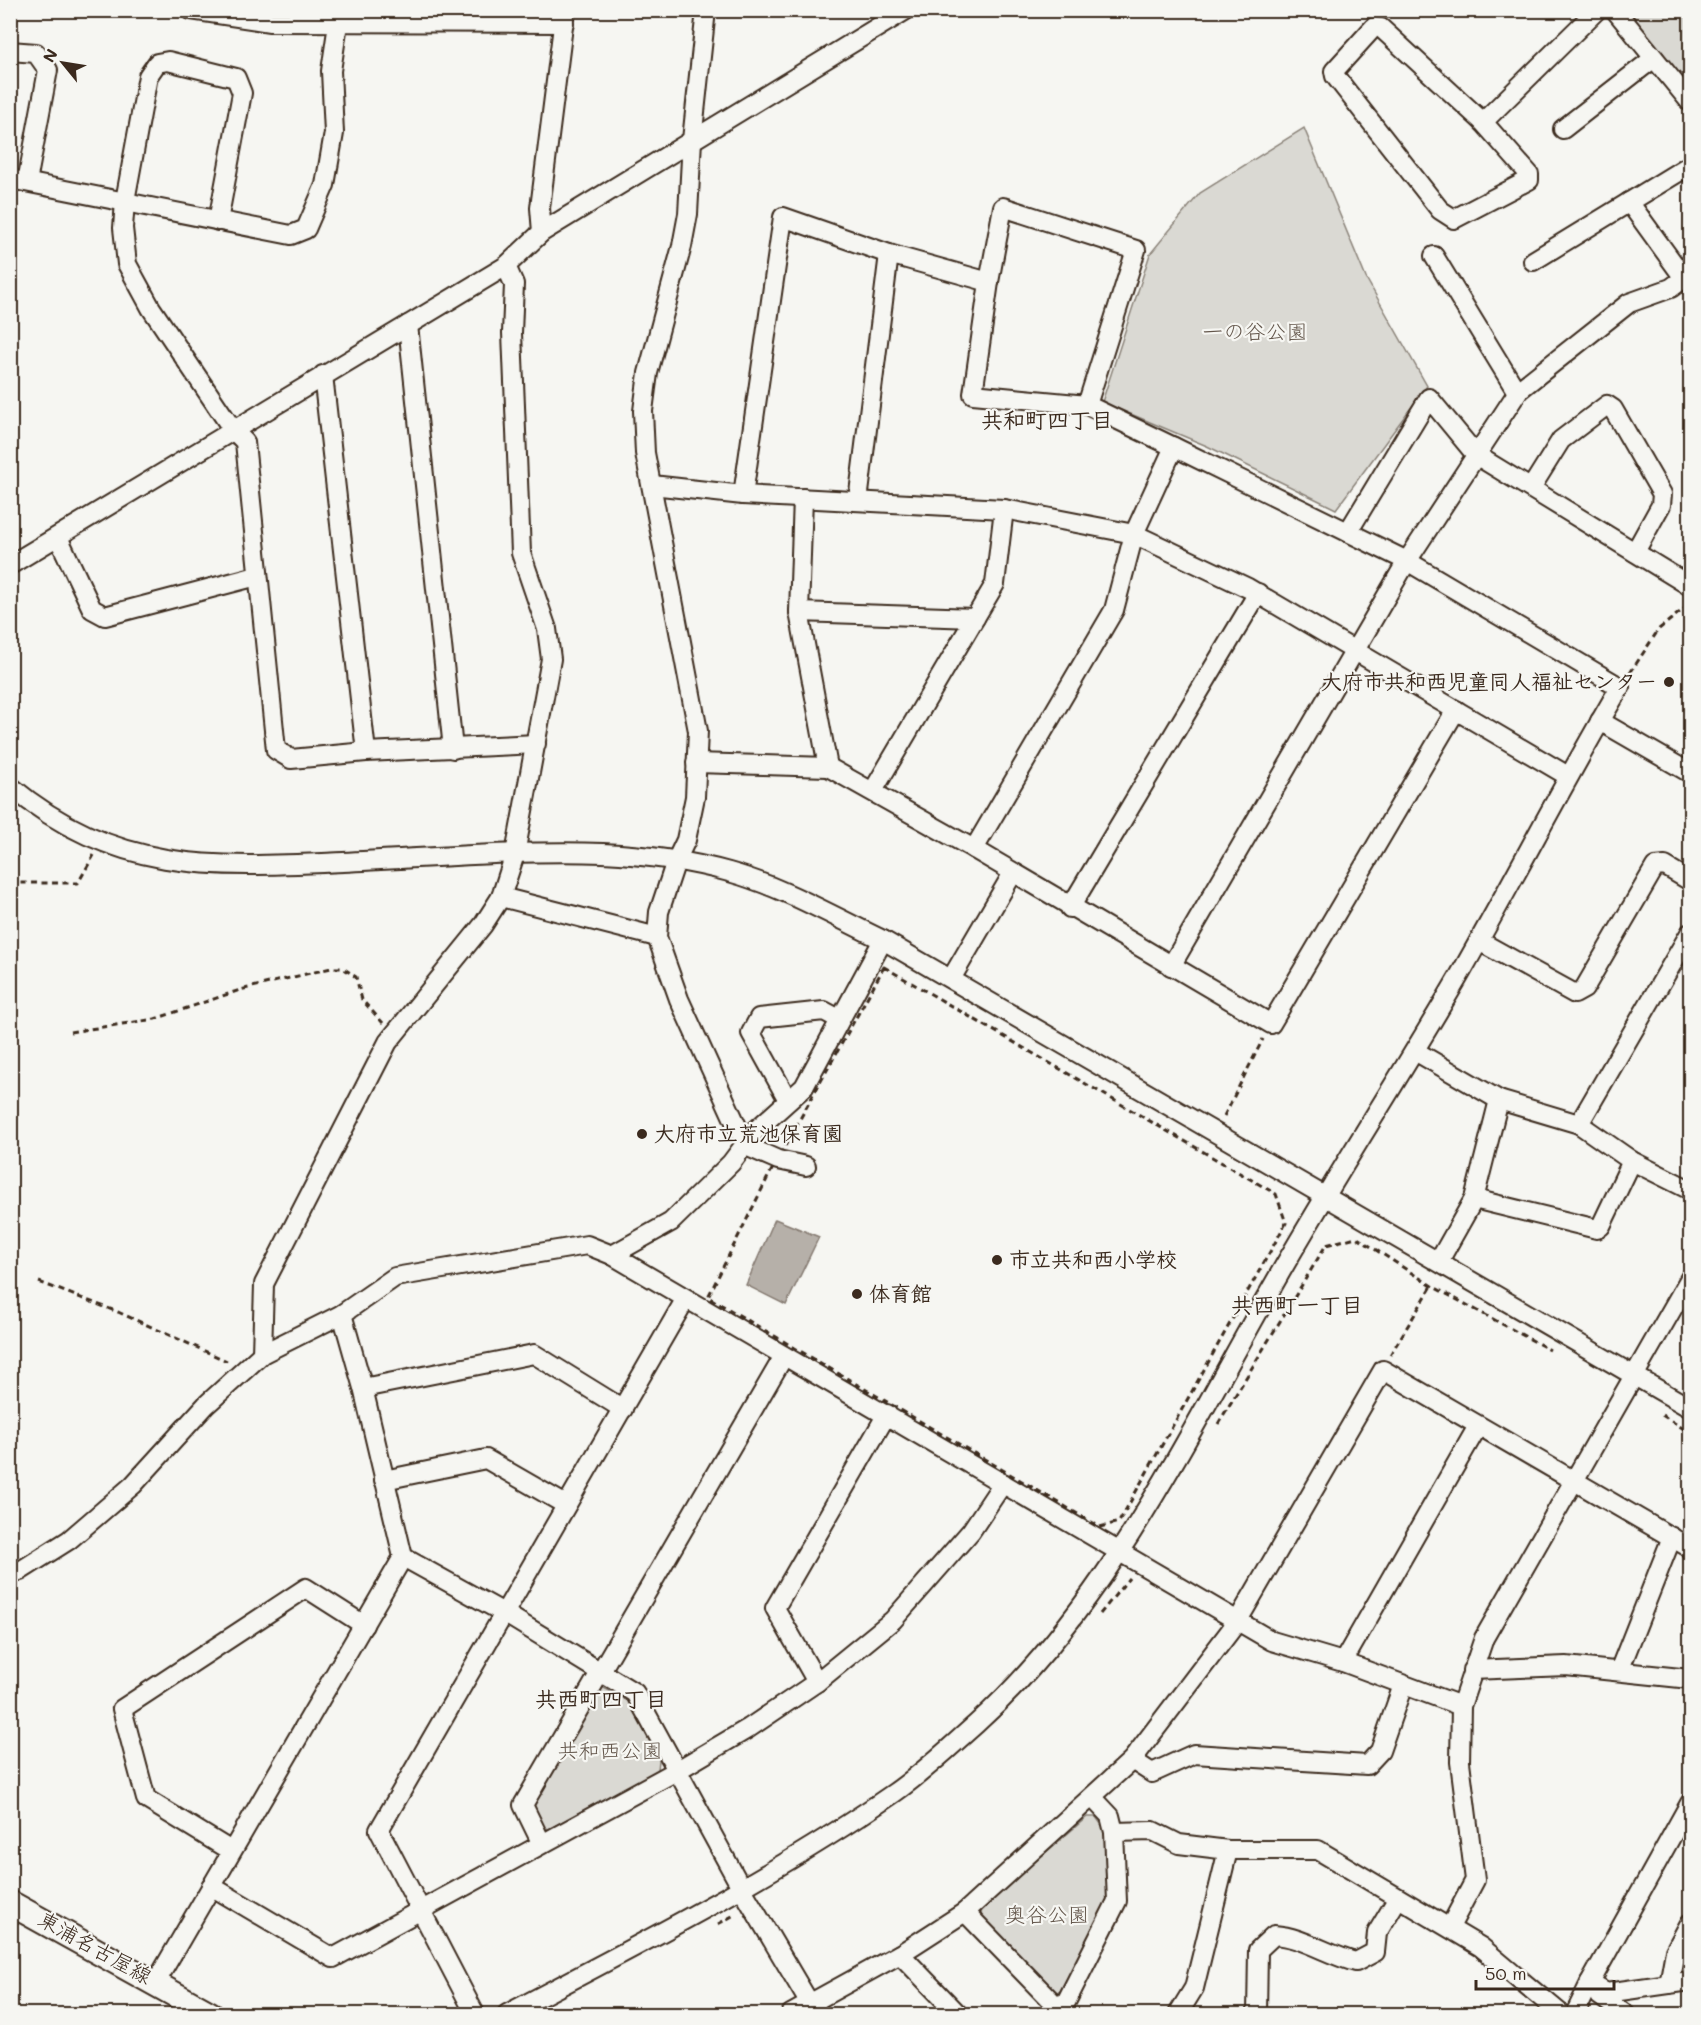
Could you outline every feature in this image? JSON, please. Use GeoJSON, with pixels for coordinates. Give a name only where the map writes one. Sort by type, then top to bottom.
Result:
{"type":"FeatureCollection","features":[{"type":"Feature","properties":{"kind":"main road","name":"東浦名古屋線"},"geometry":{"type":"LineString","coordinates":[[10,1903],[210,2014]]}},
{"type":"Feature","properties":{"kind":"street"},"geometry":{"type":"LineString","coordinates":[[191,10],[270,22],[339,17],[565,17],[540,208],[542,232]]}},
{"type":"Feature","properties":{"kind":"street"},"geometry":{"type":"LineString","coordinates":[[706,10],[692,140],[688,214],[648,373],[643,411],[645,453],[698,731],[693,808],[686,840],[676,861],[659,912],[657,938],[679,999],[746,1146],[778,1160],[806,1166]]}},
{"type":"Feature","properties":{"kind":"street"},"geometry":{"type":"LineString","coordinates":[[1483,122],[1597,10]]}},
{"type":"Feature","properties":{"kind":"street"},"geometry":{"type":"LineString","coordinates":[[1615,10],[1690,102]]}},
{"type":"Feature","properties":{"kind":"street"},"geometry":{"type":"LineString","coordinates":[[10,565],[506,266],[542,232],[894,14]]}},
{"type":"Feature","properties":{"kind":"street"},"geometry":{"type":"LineString","coordinates":[[10,51],[36,53],[48,70],[19,180],[291,235],[306,229],[325,185],[334,133],[331,71],[339,17]]}},
{"type":"Feature","properties":{"kind":"street"},"geometry":{"type":"LineString","coordinates":[[1374,27],[1381,28],[1483,122],[1529,174],[1529,180],[1454,219],[1440,210],[1335,76],[1334,71],[1374,27]]}},
{"type":"Feature","properties":{"kind":"street"},"geometry":{"type":"LineString","coordinates":[[1563,129],[1654,58]]}},
{"type":"Feature","properties":{"kind":"street"},"geometry":{"type":"LineString","coordinates":[[218,221],[242,93],[236,78],[168,61],[157,63],[148,76],[125,201],[123,228],[127,264],[151,308],[233,430],[245,442],[256,576],[276,750],[291,759],[366,752],[536,744]]}},
{"type":"Feature","properties":{"kind":"street"},"geometry":{"type":"LineString","coordinates":[[1533,261],[1690,165]]}},
{"type":"Feature","properties":{"kind":"street"},"geometry":{"type":"LineString","coordinates":[[1171,966],[1407,561],[1518,392],[1629,303],[1671,288],[1687,276],[1629,202]]}},
{"type":"Feature","properties":{"kind":"street"},"geometry":{"type":"LineString","coordinates":[[507,2014],[742,1889],[898,1791],[980,1721],[1052,1645],[1121,1552],[1326,1196],[1415,1051],[1620,687],[1407,561],[1087,405],[973,394],[988,282],[1003,207],[1136,250],[1087,405]]}},
{"type":"Feature","properties":{"kind":"street"},"geometry":{"type":"LineString","coordinates":[[743,495],[783,217],[889,254],[988,282]]}},
{"type":"Feature","properties":{"kind":"street"},"geometry":{"type":"LineString","coordinates":[[858,501],[889,254]]}},
{"type":"Feature","properties":{"kind":"street"},"geometry":{"type":"LineString","coordinates":[[1434,256],[1518,392]]}},
{"type":"Feature","properties":{"kind":"street"},"geometry":{"type":"LineString","coordinates":[[262,1354],[264,1284],[394,1035],[483,925],[501,897],[515,854],[551,659],[547,629],[521,553],[512,333],[514,284],[506,266]]}},
{"type":"Feature","properties":{"kind":"street"},"geometry":{"type":"LineString","coordinates":[[408,325],[453,749]]}},
{"type":"Feature","properties":{"kind":"street"},"geometry":{"type":"LineString","coordinates":[[323,375],[366,752]]}},
{"type":"Feature","properties":{"kind":"street"},"geometry":{"type":"LineString","coordinates":[[1348,532],[1429,398],[1476,455],[1690,586]]}},
{"type":"Feature","properties":{"kind":"street"},"geometry":{"type":"LineString","coordinates":[[1531,488],[1561,440],[1607,405],[1613,409],[1662,494],[1661,505],[1635,552]]}},
{"type":"Feature","properties":{"kind":"street"},"geometry":{"type":"LineString","coordinates":[[974,849],[1114,610],[1134,534],[1174,447]]}},
{"type":"Feature","properties":{"kind":"street"},"geometry":{"type":"LineString","coordinates":[[652,485],[743,495],[1004,509],[1134,534],[1258,593],[1568,776]]}},
{"type":"Feature","properties":{"kind":"street"},"geometry":{"type":"LineString","coordinates":[[803,498],[799,612],[828,767]]}},
{"type":"Feature","properties":{"kind":"street"},"geometry":{"type":"LineString","coordinates":[[873,792],[995,584],[1004,509]]}},
{"type":"Feature","properties":{"kind":"street"},"geometry":{"type":"LineString","coordinates":[[58,537],[92,609],[105,616],[256,576]]}},
{"type":"Feature","properties":{"kind":"street"},"geometry":{"type":"LineString","coordinates":[[1070,908],[1258,593]]}},
{"type":"Feature","properties":{"kind":"street"},"geometry":{"type":"LineString","coordinates":[[799,612],[975,618]]}},
{"type":"Feature","properties":{"kind":"street"},"geometry":{"type":"LineString","coordinates":[[696,763],[828,767],[974,849],[1070,908],[1271,1024],[1456,710]]}},
{"type":"Feature","properties":{"kind":"street"},"geometry":{"type":"LineString","coordinates":[[1600,721],[1690,773]]}},
{"type":"Feature","properties":{"kind":"street"},"geometry":{"type":"LineString","coordinates":[[10,786],[41,812],[102,841],[129,851],[183,863],[237,867],[515,854],[603,853],[676,861],[729,872],[787,893],[883,940],[1690,1408]]}},
{"type":"Feature","properties":{"kind":"street"},"geometry":{"type":"LineString","coordinates":[[1479,940],[1575,994],[1584,989],[1655,867],[1665,866],[1690,881]]}},
{"type":"Feature","properties":{"kind":"street"},"geometry":{"type":"LineString","coordinates":[[951,979],[1013,873]]}},
{"type":"Feature","properties":{"kind":"street"},"geometry":{"type":"LineString","coordinates":[[501,897],[657,938]]}},
{"type":"Feature","properties":{"kind":"street"},"geometry":{"type":"LineString","coordinates":[[1579,1124],[1690,933]]}},
{"type":"Feature","properties":{"kind":"street"},"geometry":{"type":"LineString","coordinates":[[612,1255],[670,1222],[746,1146],[755,1131],[804,1087],[883,940]]}},
{"type":"Feature","properties":{"kind":"street"},"geometry":{"type":"LineString","coordinates":[[788,1100],[751,1033],[759,1018],[824,1011],[839,1019]]}},
{"type":"Feature","properties":{"kind":"street"},"geometry":{"type":"LineString","coordinates":[[1415,1051],[1499,1100],[1579,1124],[1632,1161],[1690,1190]]}},
{"type":"Feature","properties":{"kind":"street"},"geometry":{"type":"LineString","coordinates":[[1439,1261],[1474,1199],[1499,1100]]}},
{"type":"Feature","properties":{"kind":"street"},"geometry":{"type":"LineString","coordinates":[[1474,1199],[1597,1229],[1601,1226],[1632,1161]]}},
{"type":"Feature","properties":{"kind":"street"},"geometry":{"type":"LineString","coordinates":[[10,1574],[20,1571],[77,1533],[133,1485],[206,1405],[262,1354],[342,1314],[395,1277],[586,1245],[612,1255],[685,1300],[886,1414],[1272,1641],[1343,1662],[1461,1706]]}},
{"type":"Feature","properties":{"kind":"street"},"geometry":{"type":"LineString","coordinates":[[1450,1927],[1475,1880],[1460,1762],[1461,1706],[1472,1670],[1484,1638],[1576,1481],[1634,1374],[1690,1278]]}},
{"type":"Feature","properties":{"kind":"street"},"geometry":{"type":"LineString","coordinates":[[475,2014],[379,1830],[685,1300]]}},
{"type":"Feature","properties":{"kind":"street"},"geometry":{"type":"LineString","coordinates":[[156,1982],[403,1557],[363,1388],[342,1314]]}},
{"type":"Feature","properties":{"kind":"street"},"geometry":{"type":"LineString","coordinates":[[363,1388],[534,1354],[623,1408]]}},
{"type":"Feature","properties":{"kind":"street"},"geometry":{"type":"LineString","coordinates":[[541,1842],[523,1805],[783,1356]]}},
{"type":"Feature","properties":{"kind":"street"},"geometry":{"type":"LineString","coordinates":[[791,2014],[815,2009],[965,1912],[1093,1798],[1132,1760],[1237,1622],[1383,1370],[1690,1548]]}},
{"type":"Feature","properties":{"kind":"street"},"geometry":{"type":"LineString","coordinates":[[817,1682],[775,1608],[886,1414]]}},
{"type":"Feature","properties":{"kind":"street"},"geometry":{"type":"LineString","coordinates":[[1343,1662],[1478,1426]]}},
{"type":"Feature","properties":{"kind":"street"},"geometry":{"type":"LineString","coordinates":[[384,1480],[486,1459],[566,1505]]}},
{"type":"Feature","properties":{"kind":"street"},"geometry":{"type":"LineString","coordinates":[[211,1886],[333,1958],[541,1842],[678,1770],[749,1728],[817,1682],[893,1620],[971,1531],[1004,1483]]}},
{"type":"Feature","properties":{"kind":"street"},"geometry":{"type":"LineString","coordinates":[[1619,1671],[1672,1537]]}},
{"type":"Feature","properties":{"kind":"street"},"geometry":{"type":"LineString","coordinates":[[403,1557],[504,1613],[635,1693],[742,1889],[815,2009]]}},
{"type":"Feature","properties":{"kind":"street"},"geometry":{"type":"LineString","coordinates":[[231,1851],[146,1799],[122,1709],[306,1588],[364,1625]]}},
{"type":"Feature","properties":{"kind":"street"},"geometry":{"type":"LineString","coordinates":[[1472,1670],[1566,1666],[1690,1679]]}},
{"type":"Feature","properties":{"kind":"street"},"geometry":{"type":"LineString","coordinates":[[1132,1760],[1152,1773],[1194,1754],[1366,1764],[1380,1751],[1402,1685]]}},
{"type":"Feature","properties":{"kind":"street"},"geometry":{"type":"LineString","coordinates":[[965,1912],[1061,2013],[1117,1900],[1114,1832],[1110,1816],[1093,1798]]}},
{"type":"Feature","properties":{"kind":"street"},"geometry":{"type":"LineString","coordinates":[[1575,2014],[1595,1986],[1689,1807]]}},
{"type":"Feature","properties":{"kind":"street"},"geometry":{"type":"LineString","coordinates":[[1114,1832],[1153,1831],[1179,1844],[1228,1850],[1318,1850],[1481,1947],[1561,2014]]}},
{"type":"Feature","properties":{"kind":"street"},"geometry":{"type":"LineString","coordinates":[[1178,2014],[1194,1988],[1228,1850]]}},
{"type":"Feature","properties":{"kind":"street"},"geometry":{"type":"LineString","coordinates":[[1257,2014],[1258,1950],[1274,1935],[1295,1937],[1335,1957],[1356,1962],[1376,1952],[1377,1933],[1398,1898]]}},
{"type":"Feature","properties":{"kind":"street"},"geometry":{"type":"LineString","coordinates":[[1669,1984],[1675,1951],[1690,1923]]}},
{"type":"Feature","properties":{"kind":"street"},"geometry":{"type":"LineString","coordinates":[[900,1954],[958,2014]]}},
{"type":"Feature","properties":{"kind":"street"},"geometry":{"type":"LineString","coordinates":[[1595,1986],[1606,1993],[1690,1981]]}},
{"type":"Feature","properties":{"kind":"street"},"geometry":{"type":"LineString","coordinates":[[1595,1986],[1600,1996],[1625,2014]]}},
{"type":"Feature","properties":{"kind":"path"},"geometry":{"type":"LineString","coordinates":[[1620,687],[1659,629],[1690,604]]}},
{"type":"Feature","properties":{"kind":"path"},"geometry":{"type":"LineString","coordinates":[[10,883],[78,883],[102,841]]}},
{"type":"Feature","properties":{"kind":"path"},"geometry":{"type":"LineString","coordinates":[[884,967],[1276,1194],[1286,1223],[1119,1522],[1100,1527],[708,1298],[778,1160],[884,967]]}},
{"type":"Feature","properties":{"kind":"path"},"geometry":{"type":"LineString","coordinates":[[70,1032],[155,1019],[240,990],[331,968],[343,968],[356,977],[362,1000],[394,1035]]}},
{"type":"Feature","properties":{"kind":"path"},"geometry":{"type":"LineString","coordinates":[[1212,1132],[1225,1114],[1271,1024]]}},
{"type":"Feature","properties":{"kind":"path"},"geometry":{"type":"LineString","coordinates":[[1216,1428],[1327,1244],[1356,1237],[1432,1286],[1553,1352]]}},
{"type":"Feature","properties":{"kind":"path"},"geometry":{"type":"LineString","coordinates":[[39,1282],[118,1312],[223,1361],[231,1361]]}},
{"type":"Feature","properties":{"kind":"path"},"geometry":{"type":"LineString","coordinates":[[1383,1370],[1432,1286]]}},
{"type":"Feature","properties":{"kind":"green space"},"geometry":{"type":"Polygon","coordinates":[[[1625,11],[1690,11],[1690,88],[1625,11]]]}},
{"type":"Feature","properties":{"kind":"green space","name":"一の谷公園"},"geometry":{"type":"Polygon","coordinates":[[[1304,128],[1366,278],[1427,386],[1336,509],[1207,446],[1102,402],[1150,254],[1200,193],[1304,128]]]}},
{"type":"Feature","properties":{"kind":"green space","name":"共和西公園"},"geometry":{"type":"Polygon","coordinates":[[[602,1687],[629,1701],[659,1760],[658,1770],[549,1829],[540,1826],[533,1812],[534,1803],[602,1687]]]}},
{"type":"Feature","properties":{"kind":"green space","name":"奥谷公園"},"geometry":{"type":"Polygon","coordinates":[[[1087,1817],[1096,1817],[1104,1828],[1109,1902],[1060,1991],[1054,1993],[981,1915],[982,1907],[1087,1817]]]}},
{"type":"Feature","properties":{"kind":"shaded area"},"geometry":{"type":"Polygon","coordinates":[[[775,1219],[819,1237],[786,1305],[746,1285],[775,1219]]]}},
{"type":"Feature","properties":{"kind":"place","name":"大府市共和西児童同人福祉センター"},"geometry":{"type":"Point","coordinates":[1669,682]}},
{"type":"Feature","properties":{"kind":"place","name":"大府市立荒池保育園"},"geometry":{"type":"Point","coordinates":[642,1134]}},
{"type":"Feature","properties":{"kind":"place","name":"市立共和西小学校"},"geometry":{"type":"Point","coordinates":[997,1260]}},
{"type":"Feature","properties":{"kind":"place","name":"体育館"},"geometry":{"type":"Point","coordinates":[857,1294]}},
{"type":"Feature","properties":{"kind":"district","name":"共和町四丁目"},"geometry":{"type":"Point","coordinates":[1047,420]}},
{"type":"Feature","properties":{"kind":"district","name":"共西町一丁目"},"geometry":{"type":"Point","coordinates":[1297,1305]}},
{"type":"Feature","properties":{"kind":"district","name":"共西町四丁目"},"geometry":{"type":"Point","coordinates":[601,1699]}}]}
